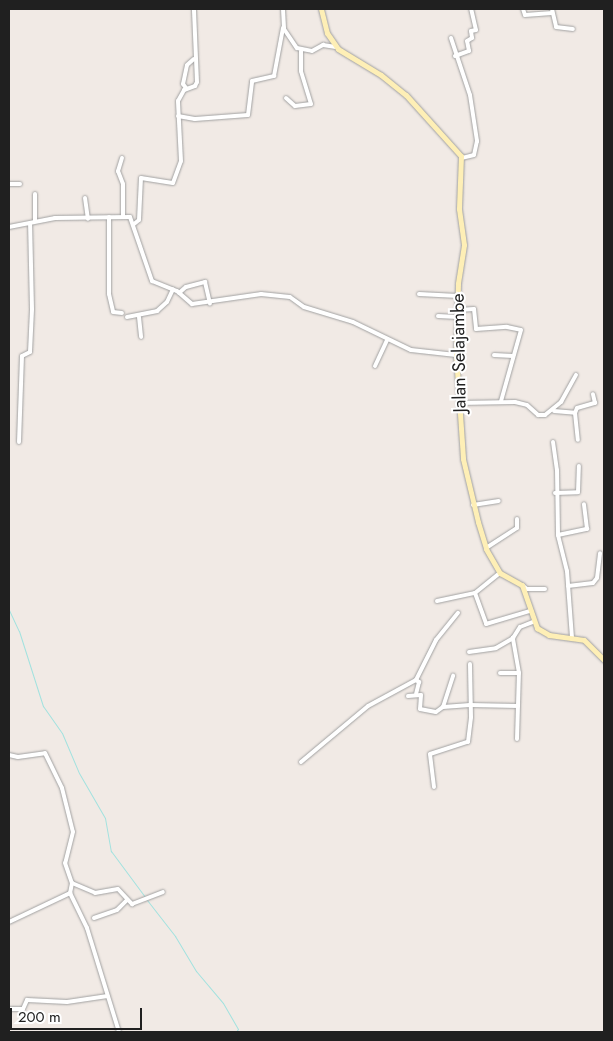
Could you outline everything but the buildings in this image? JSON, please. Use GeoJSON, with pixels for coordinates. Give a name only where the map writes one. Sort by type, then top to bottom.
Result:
{"type":"FeatureCollection","features":[{"type":"Feature","properties":{"kind":"street"},"geometry":{"type":"LineString","coordinates":[[134,224],[139,220],[141,178],[171,184],[174,181],[182,148],[178,100],[186,88],[196,85],[194,9]]}},
{"type":"Feature","properties":{"kind":"street"},"geometry":{"type":"LineString","coordinates":[[178,116],[196,119],[248,115],[252,81],[274,76],[283,28],[283,9]]}},
{"type":"Feature","properties":{"kind":"street"},"geometry":{"type":"LineString","coordinates":[[321,9],[327,33],[336,46],[381,75],[410,98],[462,158],[475,154],[477,139],[471,99],[450,38]]}},
{"type":"Feature","properties":{"kind":"street"},"geometry":{"type":"LineString","coordinates":[[455,56],[469,51],[467,41],[472,38],[471,31],[476,30],[471,9]]}},
{"type":"Feature","properties":{"kind":"street"},"geometry":{"type":"LineString","coordinates":[[523,9],[525,15],[552,11],[556,27],[573,29]]}},
{"type":"Feature","properties":{"kind":"street"},"geometry":{"type":"LineString","coordinates":[[283,28],[301,51],[301,71],[311,104],[294,106],[286,98]]}},
{"type":"Feature","properties":{"kind":"street"},"geometry":{"type":"LineString","coordinates":[[301,51],[314,51],[323,45],[336,46]]}},
{"type":"Feature","properties":{"kind":"street"},"geometry":{"type":"LineString","coordinates":[[186,88],[183,84],[187,65],[194,59]]}},
{"type":"Feature","properties":{"kind":"street"},"geometry":{"type":"LineString","coordinates":[[122,158],[118,171],[123,184],[123,216]]}},
{"type":"Feature","properties":{"kind":"street","name":"Jalan Selajambe"},"geometry":{"type":"LineString","coordinates":[[462,158],[459,209],[464,245],[458,296],[456,355],[463,459],[473,505],[486,548],[500,574]]}},
{"type":"Feature","properties":{"kind":"street"},"geometry":{"type":"LineString","coordinates":[[9,184],[20,184]]}},
{"type":"Feature","properties":{"kind":"street"},"geometry":{"type":"LineString","coordinates":[[35,194],[35,222]]}},
{"type":"Feature","properties":{"kind":"street"},"geometry":{"type":"LineString","coordinates":[[86,198],[88,219]]}},
{"type":"Feature","properties":{"kind":"street"},"geometry":{"type":"LineString","coordinates":[[9,227],[35,222],[123,216],[132,218],[152,281],[173,289],[192,304],[210,303],[260,294],[290,297],[304,307],[353,322],[387,340],[427,354],[456,355]]}},
{"type":"Feature","properties":{"kind":"street"},"geometry":{"type":"LineString","coordinates":[[109,217],[109,294],[113,312],[122,313]]}},
{"type":"Feature","properties":{"kind":"street"},"geometry":{"type":"LineString","coordinates":[[19,442],[22,356],[30,352],[32,309],[30,224]]}},
{"type":"Feature","properties":{"kind":"street"},"geometry":{"type":"LineString","coordinates":[[179,293],[186,287],[206,282],[210,303]]}},
{"type":"Feature","properties":{"kind":"street"},"geometry":{"type":"LineString","coordinates":[[127,317],[139,317],[164,306],[173,289]]}},
{"type":"Feature","properties":{"kind":"street"},"geometry":{"type":"LineString","coordinates":[[419,294],[458,296]]}},
{"type":"Feature","properties":{"kind":"street"},"geometry":{"type":"LineString","coordinates":[[458,310],[474,309],[476,329],[507,327],[521,330],[501,401]]}},
{"type":"Feature","properties":{"kind":"street"},"geometry":{"type":"LineString","coordinates":[[438,316],[457,318]]}},
{"type":"Feature","properties":{"kind":"street"},"geometry":{"type":"LineString","coordinates":[[139,317],[141,337]]}},
{"type":"Feature","properties":{"kind":"street"},"geometry":{"type":"LineString","coordinates":[[375,366],[387,340]]}},
{"type":"Feature","properties":{"kind":"street"},"geometry":{"type":"LineString","coordinates":[[494,355],[513,356]]}},
{"type":"Feature","properties":{"kind":"street"},"geometry":{"type":"LineString","coordinates":[[554,410],[566,396],[576,375]]}},
{"type":"Feature","properties":{"kind":"street"},"geometry":{"type":"LineString","coordinates":[[578,440],[575,413],[578,407],[595,403],[593,394]]}},
{"type":"Feature","properties":{"kind":"street"},"geometry":{"type":"LineString","coordinates":[[459,403],[501,401],[521,403],[540,415],[554,410],[575,413]]}},
{"type":"Feature","properties":{"kind":"street"},"geometry":{"type":"LineString","coordinates":[[552,442],[557,470],[555,493],[558,535],[568,586],[572,637]]}},
{"type":"Feature","properties":{"kind":"street"},"geometry":{"type":"LineString","coordinates":[[555,493],[578,492],[579,466]]}},
{"type":"Feature","properties":{"kind":"street"},"geometry":{"type":"LineString","coordinates":[[473,505],[498,501]]}},
{"type":"Feature","properties":{"kind":"street"},"geometry":{"type":"LineString","coordinates":[[558,535],[587,528],[584,504]]}},
{"type":"Feature","properties":{"kind":"street"},"geometry":{"type":"LineString","coordinates":[[486,548],[517,528],[517,519]]}},
{"type":"Feature","properties":{"kind":"street"},"geometry":{"type":"LineString","coordinates":[[568,586],[594,583],[598,578],[600,553]]}},
{"type":"Feature","properties":{"kind":"street"},"geometry":{"type":"LineString","coordinates":[[437,601],[475,593],[500,574],[527,589],[545,589]]}},
{"type":"Feature","properties":{"kind":"street"},"geometry":{"type":"LineString","coordinates":[[522,585],[533,622],[544,634],[586,640],[604,660]]}},
{"type":"Feature","properties":{"kind":"street"},"geometry":{"type":"LineString","coordinates":[[475,593],[486,624],[530,611]]}},
{"type":"Feature","properties":{"kind":"street"},"geometry":{"type":"LineString","coordinates":[[301,762],[368,706],[416,680],[436,640],[458,613]]}},
{"type":"Feature","properties":{"kind":"street"},"geometry":{"type":"LineString","coordinates":[[469,652],[496,648],[513,638],[520,627],[533,622]]}},
{"type":"Feature","properties":{"kind":"street"},"geometry":{"type":"LineString","coordinates":[[513,638],[518,673],[516,740]]}},
{"type":"Feature","properties":{"kind":"street"},"geometry":{"type":"LineString","coordinates":[[434,787],[429,755],[467,744],[472,717],[470,705],[470,664]]}},
{"type":"Feature","properties":{"kind":"street"},"geometry":{"type":"LineString","coordinates":[[500,673],[518,673]]}},
{"type":"Feature","properties":{"kind":"street"},"geometry":{"type":"LineString","coordinates":[[408,696],[421,695],[421,710],[439,712],[443,707],[453,676]]}},
{"type":"Feature","properties":{"kind":"street"},"geometry":{"type":"LineString","coordinates":[[416,680],[419,682],[416,694]]}},
{"type":"Feature","properties":{"kind":"street"},"geometry":{"type":"LineString","coordinates":[[443,707],[470,705],[518,706]]}},
{"type":"Feature","properties":{"kind":"street"},"geometry":{"type":"LineString","coordinates":[[9,754],[22,756],[40,752],[48,755],[62,788],[73,832],[65,863],[72,883],[70,893],[87,928],[119,1032]]}},
{"type":"Feature","properties":{"kind":"street"},"geometry":{"type":"LineString","coordinates":[[72,883],[95,893],[118,889],[127,900],[134,904],[162,892]]}},
{"type":"Feature","properties":{"kind":"street"},"geometry":{"type":"LineString","coordinates":[[9,922],[70,893]]}},
{"type":"Feature","properties":{"kind":"street"},"geometry":{"type":"LineString","coordinates":[[94,918],[117,910],[127,900]]}},
{"type":"Feature","properties":{"kind":"street"},"geometry":{"type":"LineString","coordinates":[[9,1009],[23,1009],[27,1000],[66,1002],[108,996]]}},
{"type":"Feature","properties":{"kind":"waterway"},"geometry":{"type":"LineString","coordinates":[[9,610],[19,631],[43,706],[62,733],[79,773],[105,818],[111,851],[145,897]]}},
{"type":"Feature","properties":{"kind":"waterway"},"geometry":{"type":"LineString","coordinates":[[147,900],[175,936],[196,971],[223,1003],[238,1029],[236,1032]]}}]}
